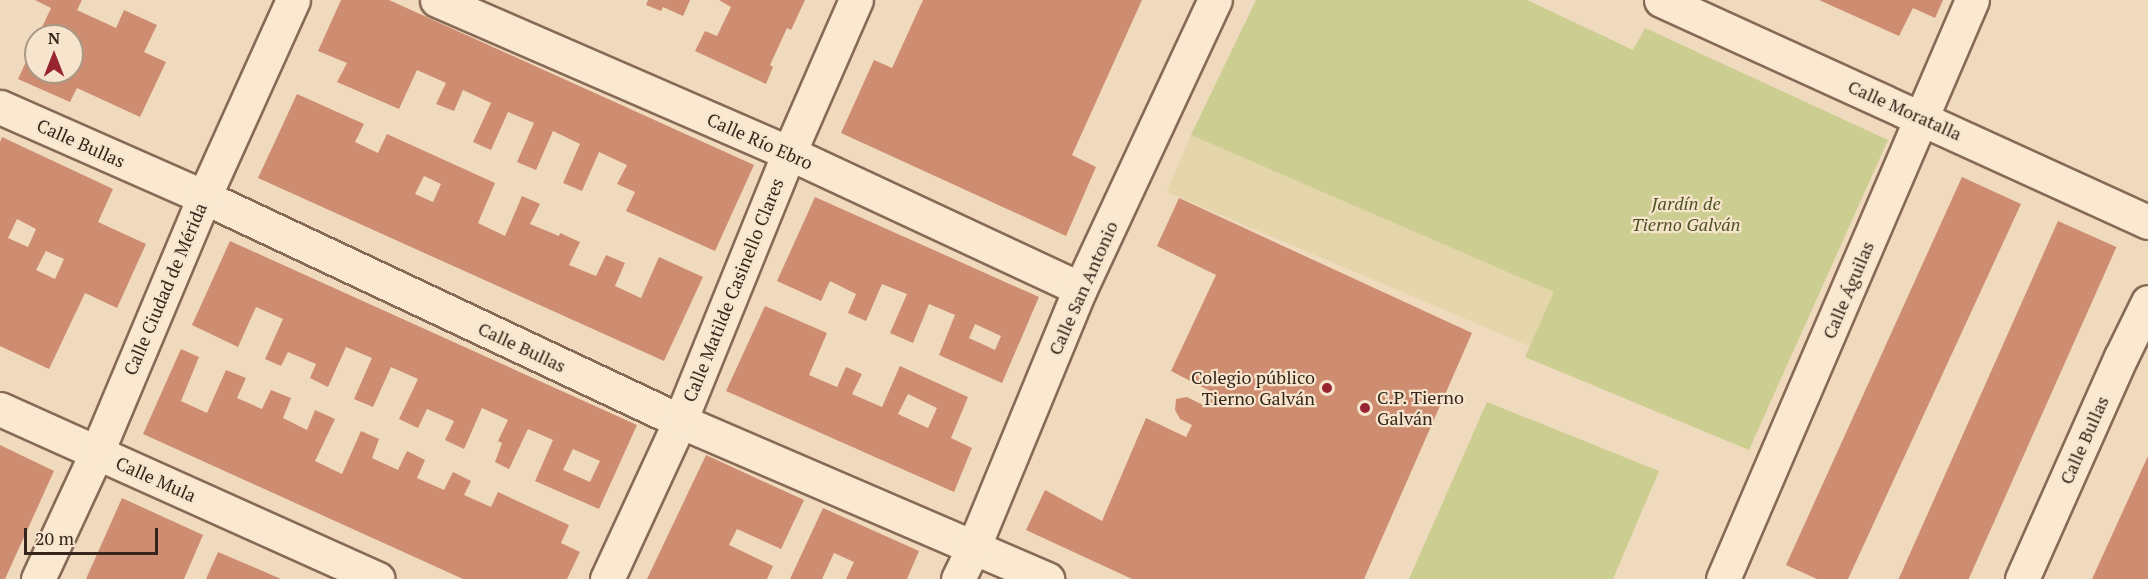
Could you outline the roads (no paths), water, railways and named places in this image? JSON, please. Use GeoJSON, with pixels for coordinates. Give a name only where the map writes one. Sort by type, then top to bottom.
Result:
{"type":"FeatureCollection","features":[{"type":"Feature","properties":{"kind":"street","name":"Calle Ciudad de Mérida"},"geometry":{"type":"LineString","coordinates":[[38,579],[98,452],[204,197],[293,0]]}},
{"type":"Feature","properties":{"kind":"street","name":"Calle Río Ebro"},"geometry":{"type":"LineString","coordinates":[[437,0],[789,153],[1080,289]]}},
{"type":"Feature","properties":{"kind":"street","name":"Calle Matilde Casinello Clares"},"geometry":{"type":"LineString","coordinates":[[607,579],[680,421],[789,153],[856,0]]}},
{"type":"Feature","properties":{"kind":"street","name":"Calle San Antonio"},"geometry":{"type":"LineString","coordinates":[[958,579],[974,546],[1080,289],[1215,0]]}},
{"type":"Feature","properties":{"kind":"street","name":"Calle Moratalla"},"geometry":{"type":"LineString","coordinates":[[1661,0],[2148,222]]}},
{"type":"Feature","properties":{"kind":"street","name":"Calle Águilas"},"geometry":{"type":"LineString","coordinates":[[1723,579],[1972,0]]}},
{"type":"Feature","properties":{"kind":"street","name":"Calle Bullas"},"geometry":{"type":"LineString","coordinates":[[0,107],[204,197],[680,421],[1047,579]]}},
{"type":"Feature","properties":{"kind":"street","name":"Calle Bullas"},"geometry":{"type":"LineString","coordinates":[[2022,579],[2121,357],[2148,302]]}},
{"type":"Feature","properties":{"kind":"street","name":"Calle Mula"},"geometry":{"type":"LineString","coordinates":[[0,409],[378,579]]}},
{"type":"Feature","properties":{"kind":"place","name":"Colegio público Tierno Galván"},"geometry":{"type":"Point","coordinates":[1327,388]}},
{"type":"Feature","properties":{"kind":"place","name":"C.P. Tierno Galván"},"geometry":{"type":"Point","coordinates":[1365,408]}},
{"type":"Feature","properties":{"kind":"park label","name":"Jardín de Tierno Galván"},"geometry":{"type":"Point","coordinates":[1686,214]}}]}
